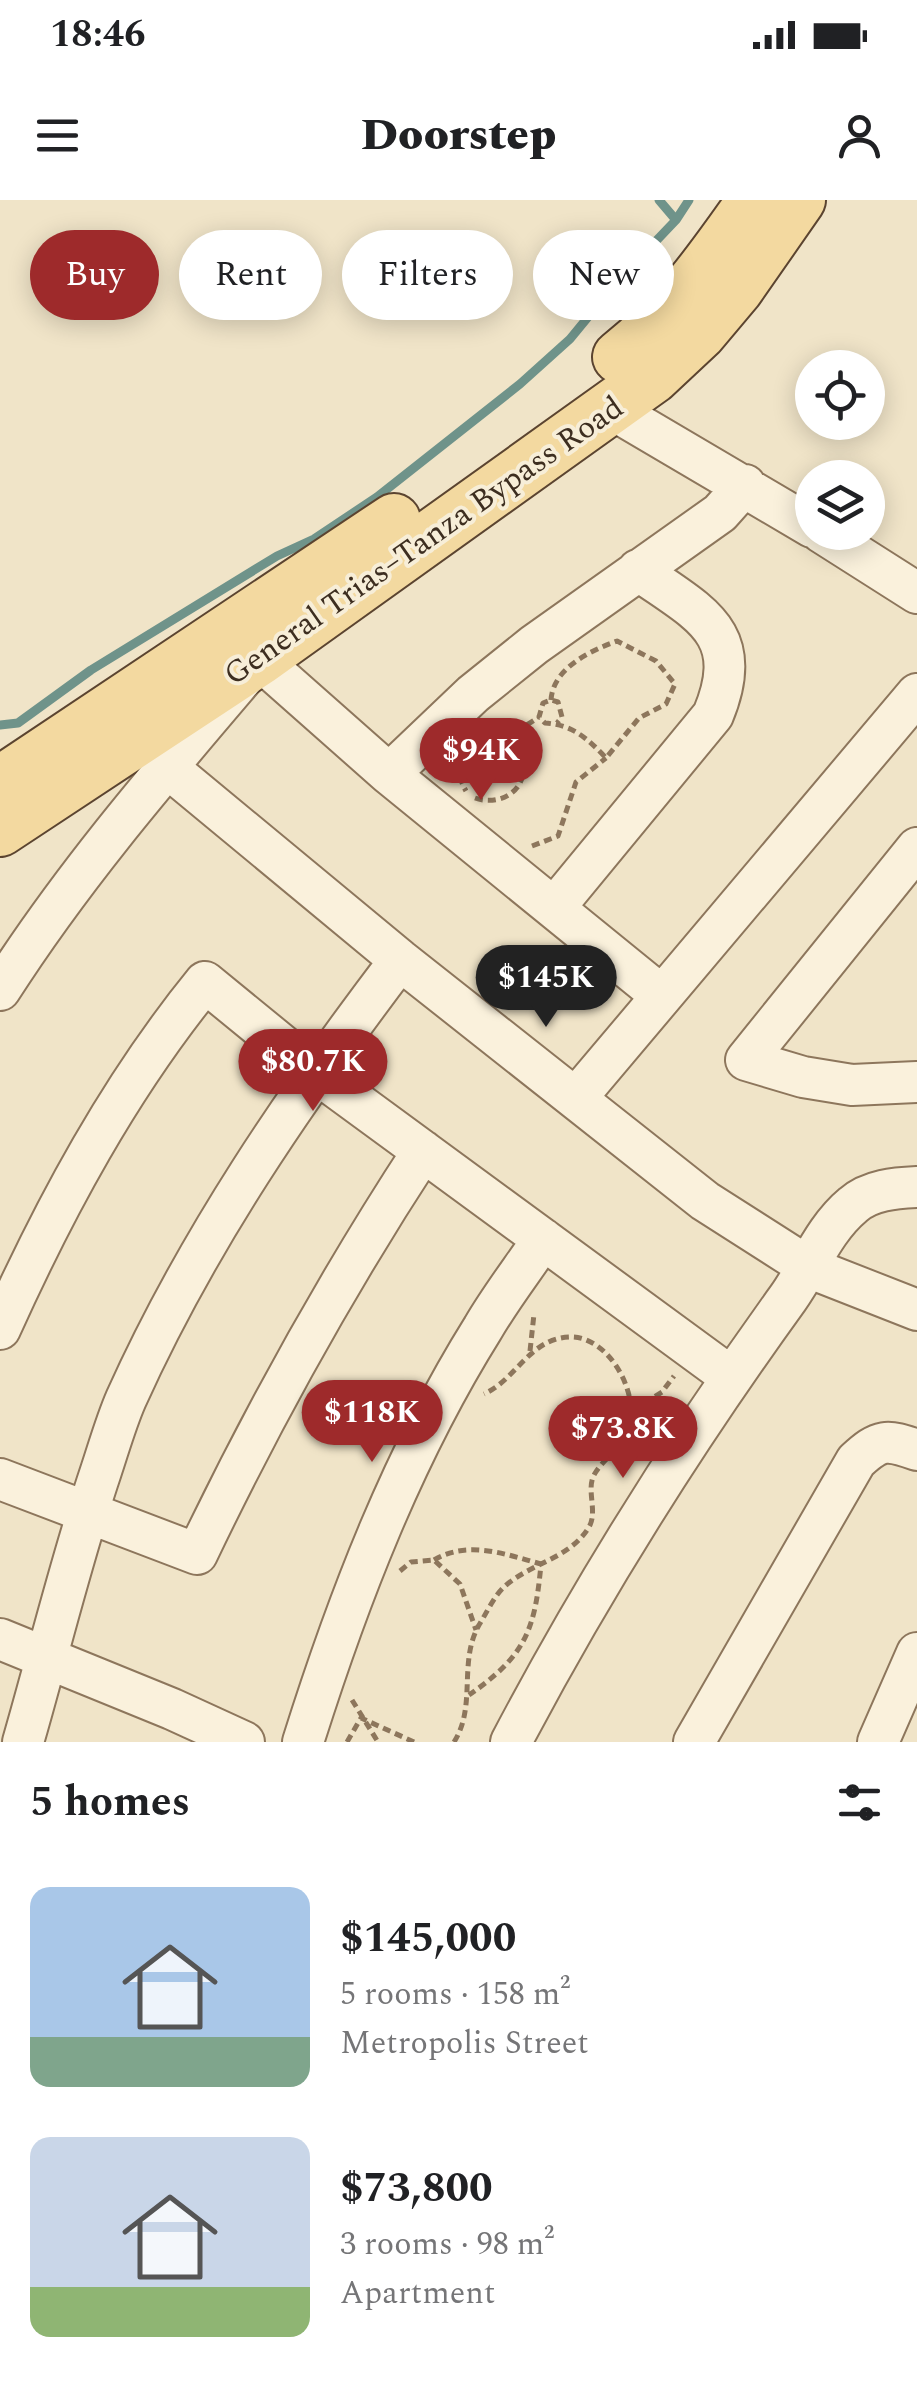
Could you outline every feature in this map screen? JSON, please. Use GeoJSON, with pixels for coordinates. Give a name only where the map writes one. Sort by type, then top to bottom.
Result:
{"type":"FeatureCollection","features":[{"type":"Feature","properties":{"kind":"main road","name":"General Trias–Tanza Bypass Road"},"geometry":{"type":"LineString","coordinates":[[0,783],[452,482],[597,374],[666,316],[702,274],[754,200]]}},
{"type":"Feature","properties":{"kind":"main road","name":"General Trias–Tanza Bypass Road"},"geometry":{"type":"LineString","coordinates":[[0,830],[259,659],[653,376],[700,333],[737,289],[799,200]]}},
{"type":"Feature","properties":{"kind":"street"},"geometry":{"type":"LineString","coordinates":[[610,408],[795,516]]}},
{"type":"Feature","properties":{"kind":"street"},"geometry":{"type":"LineString","coordinates":[[390,774],[488,682],[720,513],[745,484]]}},
{"type":"Feature","properties":{"kind":"street"},"geometry":{"type":"LineString","coordinates":[[849,550],[917,593]]}},
{"type":"Feature","properties":{"kind":"street"},"geometry":{"type":"LineString","coordinates":[[554,908],[713,715],[725,686],[724,652],[708,621],[638,570]]}},
{"type":"Feature","properties":{"kind":"street"},"geometry":{"type":"LineString","coordinates":[[0,990],[49,916],[259,659],[390,774],[662,996]]}},
{"type":"Feature","properties":{"kind":"street"},"geometry":{"type":"LineString","coordinates":[[576,1098],[917,694]]}},
{"type":"Feature","properties":{"kind":"street"},"geometry":{"type":"LineString","coordinates":[[167,768],[400,960],[705,1200],[810,1268],[917,1310]]}},
{"type":"Feature","properties":{"kind":"street"},"geometry":{"type":"LineString","coordinates":[[917,848],[746,1060],[803,1078],[852,1085],[917,1082]]}},
{"type":"Feature","properties":{"kind":"street"},"geometry":{"type":"LineString","coordinates":[[23,1742],[88,1512],[125,1403],[160,1329],[263,1150],[315,1072],[400,960]]}},
{"type":"Feature","properties":{"kind":"street"},"geometry":{"type":"LineString","coordinates":[[0,1329],[30,1262],[94,1145],[162,1037],[206,982],[315,1072],[731,1377]]}},
{"type":"Feature","properties":{"kind":"street"},"geometry":{"type":"LineString","coordinates":[[0,1479],[197,1554],[305,1342],[422,1150]]}},
{"type":"Feature","properties":{"kind":"street"},"geometry":{"type":"LineString","coordinates":[[511,1742],[560,1649],[731,1377],[810,1268],[825,1236],[855,1202],[873,1192],[917,1186]]}},
{"type":"Feature","properties":{"kind":"street"},"geometry":{"type":"LineString","coordinates":[[303,1742],[333,1648],[425,1432],[482,1328],[544,1239]]}},
{"type":"Feature","properties":{"kind":"street"},"geometry":{"type":"LineString","coordinates":[[694,1742],[856,1461],[873,1446],[890,1440],[917,1450]]}},
{"type":"Feature","properties":{"kind":"street"},"geometry":{"type":"LineString","coordinates":[[0,1639],[47,1657],[167,1725],[244,1742]]}},
{"type":"Feature","properties":{"kind":"street"},"geometry":{"type":"LineString","coordinates":[[878,1742],[917,1652]]}},
{"type":"Feature","properties":{"kind":"path"},"geometry":{"type":"LineString","coordinates":[[518,844],[528,848],[558,836],[576,782],[606,758],[640,718],[666,704],[675,684],[656,660],[617,641],[577,660],[552,687],[550,700],[539,709],[544,723],[557,723],[582,733],[606,758]]}},
{"type":"Feature","properties":{"kind":"path"},"geometry":{"type":"LineString","coordinates":[[550,700],[562,709],[557,723]]}},
{"type":"Feature","properties":{"kind":"path"},"geometry":{"type":"LineString","coordinates":[[511,745],[522,728],[539,717]]}},
{"type":"Feature","properties":{"kind":"path"},"geometry":{"type":"LineString","coordinates":[[486,738],[498,738],[511,745],[520,758],[523,773],[518,787],[507,798],[492,802],[478,800],[466,791],[459,778],[464,751],[486,738]]}},
{"type":"Feature","properties":{"kind":"path"},"geometry":{"type":"LineString","coordinates":[[454,1742],[469,1695],[466,1663],[476,1630],[502,1588],[572,1548],[592,1523],[592,1478],[627,1434],[632,1410],[620,1374],[604,1348],[585,1339],[566,1337],[530,1351],[511,1377],[477,1397]]}},
{"type":"Feature","properties":{"kind":"path"},"geometry":{"type":"LineString","coordinates":[[632,1410],[662,1392],[694,1350]]}},
{"type":"Feature","properties":{"kind":"path"},"geometry":{"type":"LineString","coordinates":[[408,1546],[411,1562]]}},
{"type":"Feature","properties":{"kind":"path"},"geometry":{"type":"LineString","coordinates":[[396,1574],[411,1562],[434,1560],[449,1551],[488,1550],[541,1564]]}},
{"type":"Feature","properties":{"kind":"path"},"geometry":{"type":"LineString","coordinates":[[434,1560],[460,1584],[476,1630]]}},
{"type":"Feature","properties":{"kind":"path"},"geometry":{"type":"LineString","coordinates":[[469,1695],[501,1674],[527,1635],[537,1603],[541,1564]]}},
{"type":"Feature","properties":{"kind":"path"},"geometry":{"type":"LineString","coordinates":[[350,1696],[378,1742]]}},
{"type":"Feature","properties":{"kind":"path"},"geometry":{"type":"LineString","coordinates":[[346,1742],[360,1718]]}},
{"type":"Feature","properties":{"kind":"path"},"geometry":{"type":"LineString","coordinates":[[360,1718],[414,1742]]}},
{"type":"Feature","properties":{"kind":"waterway"},"geometry":{"type":"LineString","coordinates":[[659,200],[676,220]]}},
{"type":"Feature","properties":{"kind":"waterway"},"geometry":{"type":"LineString","coordinates":[[0,725],[18,723],[91,670],[277,556],[314,539],[377,497],[520,384],[570,339],[676,220],[689,200]]}}]}
